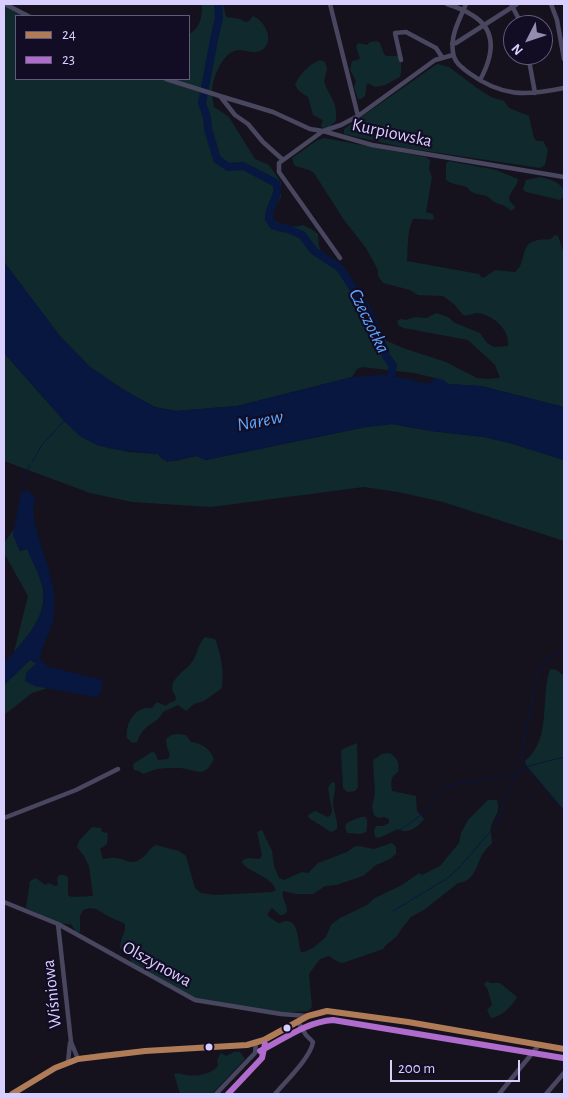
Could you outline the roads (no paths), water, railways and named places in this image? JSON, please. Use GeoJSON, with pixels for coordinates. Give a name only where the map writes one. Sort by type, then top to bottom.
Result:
{"type":"FeatureCollection","features":[{"type":"Feature","properties":{"kind":"street"},"geometry":{"type":"LineString","coordinates":[[5,4],[26,15]]}},
{"type":"Feature","properties":{"kind":"street"},"geometry":{"type":"LineString","coordinates":[[330,4],[358,116]]}},
{"type":"Feature","properties":{"kind":"street"},"geometry":{"type":"LineString","coordinates":[[447,4],[464,10],[484,25],[489,37],[491,52],[489,64],[480,80]]}},
{"type":"Feature","properties":{"kind":"street"},"geometry":{"type":"LineString","coordinates":[[466,4],[452,44],[453,55],[459,65],[490,86],[509,93],[534,93],[564,88]]}},
{"type":"Feature","properties":{"kind":"street"},"geometry":{"type":"LineString","coordinates":[[551,4],[557,20],[564,60]]}},
{"type":"Feature","properties":{"kind":"street"},"geometry":{"type":"LineString","coordinates":[[452,44],[513,5]]}},
{"type":"Feature","properties":{"kind":"street"},"geometry":{"type":"LineString","coordinates":[[402,60],[395,33],[406,32],[436,48],[442,57]]}},
{"type":"Feature","properties":{"kind":"street"},"geometry":{"type":"LineString","coordinates":[[340,258],[279,172],[279,163],[323,131],[341,126],[358,116],[435,60],[453,55]]}},
{"type":"Feature","properties":{"kind":"street"},"geometry":{"type":"LineString","coordinates":[[530,65],[534,93]]}},
{"type":"Feature","properties":{"kind":"street","name":"Kurpiowska"},"geometry":{"type":"LineString","coordinates":[[169,80],[273,112],[310,129],[372,145],[564,177]]}},
{"type":"Feature","properties":{"kind":"street"},"geometry":{"type":"LineString","coordinates":[[220,96],[235,115],[248,124],[282,160]]}},
{"type":"Feature","properties":{"kind":"street"},"geometry":{"type":"LineString","coordinates":[[4,818],[76,790],[118,769]]}},
{"type":"Feature","properties":{"kind":"street","name":"Olszynowa"},"geometry":{"type":"LineString","coordinates":[[4,902],[58,924],[195,1000],[281,1014],[308,1016]]}},
{"type":"Feature","properties":{"kind":"street","name":"Wiśniowa"},"geometry":{"type":"LineString","coordinates":[[58,924],[71,1042],[78,1058]]}},
{"type":"Feature","properties":{"kind":"street"},"geometry":{"type":"LineString","coordinates":[[12,1094],[78,1058],[256,1043],[318,1012],[333,1011],[564,1049]]}},
{"type":"Feature","properties":{"kind":"street"},"geometry":{"type":"LineString","coordinates":[[275,1094],[308,1054],[313,1045],[313,1042],[298,1022]]}},
{"type":"Feature","properties":{"kind":"street"},"geometry":{"type":"LineString","coordinates":[[68,1062],[71,1042]]}},
{"type":"Feature","properties":{"kind":"street"},"geometry":{"type":"LineString","coordinates":[[216,1094],[255,1053],[256,1043]]}},
{"type":"Feature","properties":{"kind":"street"},"geometry":{"type":"LineString","coordinates":[[499,1094],[539,1045]]}},
{"type":"Feature","properties":{"kind":"street"},"geometry":{"type":"LineString","coordinates":[[546,1094],[564,1073]]}},
{"type":"Feature","properties":{"kind":"water","name":"Narew"},"geometry":{"type":"Polygon","coordinates":[[[4,262],[60,336],[90,367],[124,390],[155,407],[176,411],[237,406],[352,377],[382,375],[423,383],[430,383],[435,378],[443,380],[448,384],[481,386],[564,407],[564,460],[484,437],[392,424],[366,427],[206,460],[196,456],[167,462],[158,454],[113,449],[97,445],[81,437],[66,423],[4,353],[4,262]]]}},
{"type":"Feature","properties":{"kind":"water"},"geometry":{"type":"Polygon","coordinates":[[[29,491],[35,498],[33,509],[34,521],[53,585],[54,596],[53,620],[40,660],[49,667],[103,680],[100,694],[95,697],[35,686],[25,681],[26,673],[36,663],[30,660],[4,685],[4,663],[26,639],[42,610],[43,589],[40,579],[27,549],[20,551],[13,535],[21,492],[29,491]]]}},
{"type":"Feature","properties":{"kind":"waterway","name":"Czeczotka"},"geometry":{"type":"LineString","coordinates":[[218,4],[219,18],[202,103],[217,159],[228,167],[243,166],[276,183],[277,192],[270,210],[269,219],[273,225],[302,235],[314,251],[340,268],[368,311],[386,356],[393,366],[389,384]]}},
{"type":"Feature","properties":{"kind":"waterway"},"geometry":{"type":"LineString","coordinates":[[32,462],[42,445],[65,420]]}},
{"type":"Feature","properties":{"kind":"waterway"},"geometry":{"type":"LineString","coordinates":[[21,492],[21,485],[30,465]]}},
{"type":"Feature","properties":{"kind":"waterway"},"geometry":{"type":"LineString","coordinates":[[564,652],[548,658],[538,672],[522,752],[523,756],[521,758],[521,761],[564,811]]}},
{"type":"Feature","properties":{"kind":"waterway"},"geometry":{"type":"LineString","coordinates":[[399,831],[426,811],[445,787],[513,775],[529,766],[564,757]]}},
{"type":"Feature","properties":{"kind":"waterway"},"geometry":{"type":"LineString","coordinates":[[393,911],[446,879],[458,869],[496,825],[515,774]]}}]}
